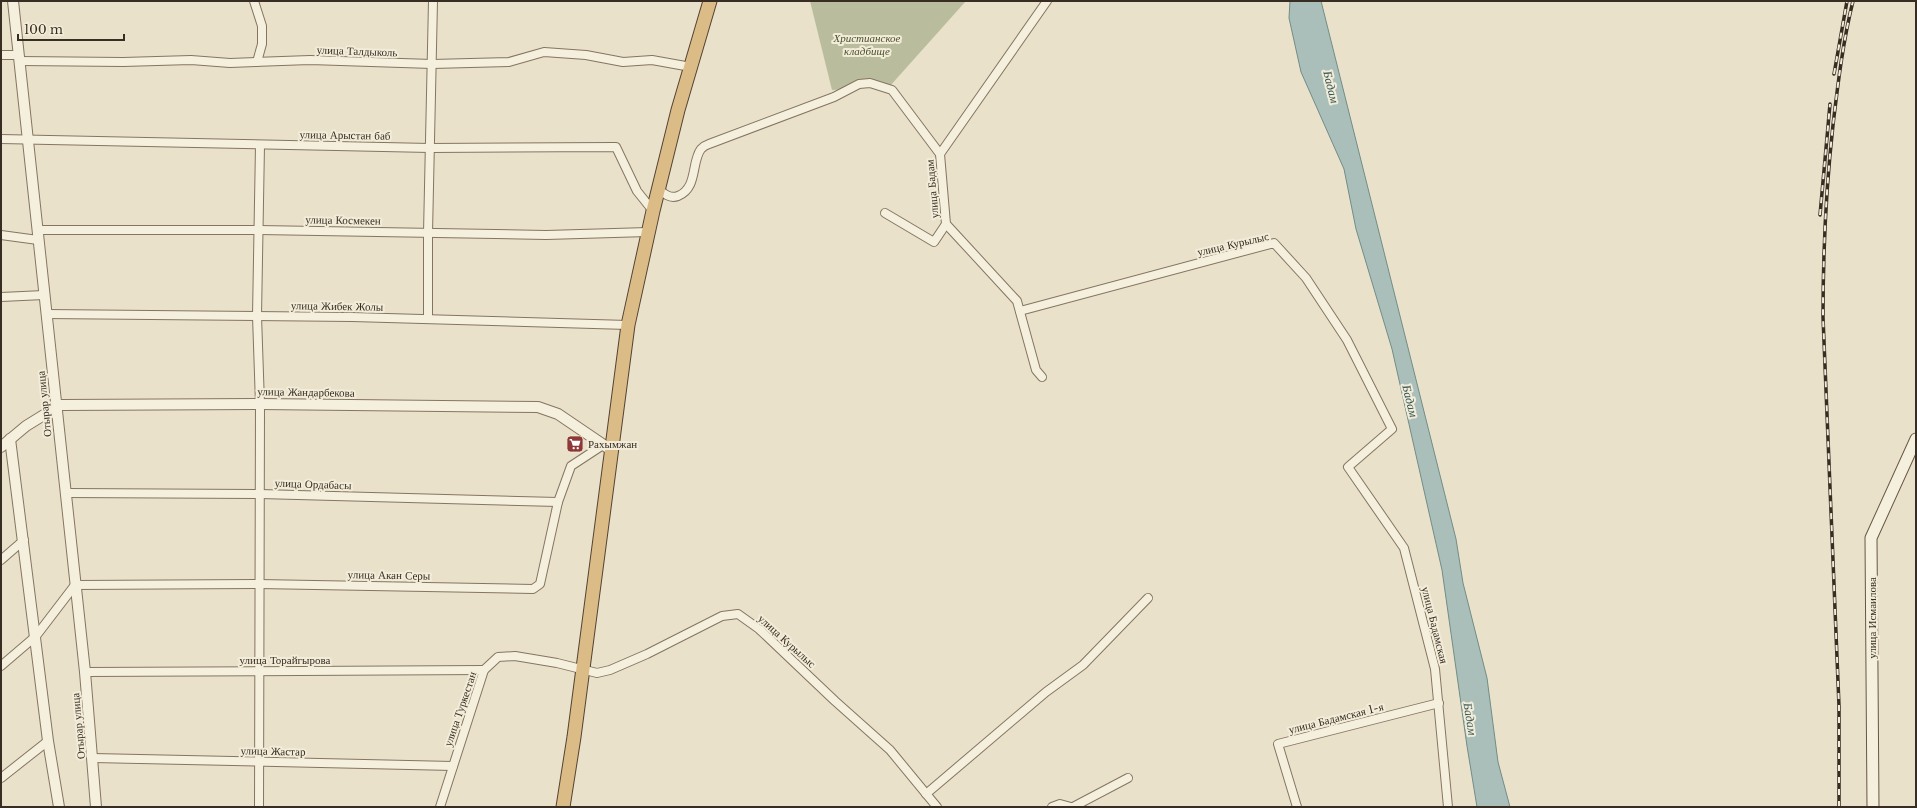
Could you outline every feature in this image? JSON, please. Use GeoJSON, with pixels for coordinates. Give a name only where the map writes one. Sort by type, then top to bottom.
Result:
{"type":"FeatureCollection","features":[{"type":"Feature","properties":{"kind":"highway"},"geometry":{"type":"LineString","coordinates":[[562,807],[574,738],[607,447],[628,325],[658,188],[710,1]]}},
{"type":"Feature","properties":{"kind":"main road","name":"улица Исмаилова"},"geometry":{"type":"LineString","coordinates":[[1873,807],[1871,538],[1916,439]]}},
{"type":"Feature","properties":{"kind":"street","name":"Отырар улица"},"geometry":{"type":"LineString","coordinates":[[13,1],[85,672],[97,806]]}},
{"type":"Feature","properties":{"kind":"street"},"geometry":{"type":"LineString","coordinates":[[254,1],[262,26],[262,44],[257,62]]}},
{"type":"Feature","properties":{"kind":"street"},"geometry":{"type":"LineString","coordinates":[[428,319],[428,233],[433,1]]}},
{"type":"Feature","properties":{"kind":"street","name":"улица Бадам"},"geometry":{"type":"LineString","coordinates":[[1042,377],[1036,370],[1017,301],[946,224],[940,154],[1047,1]]}},
{"type":"Feature","properties":{"kind":"street","name":"улица Талдыколь"},"geometry":{"type":"LineString","coordinates":[[1,55],[19,58],[123,62],[191,60],[230,63],[310,60],[432,64],[509,62],[544,52],[586,54],[623,62],[652,60],[691,67]]}},
{"type":"Feature","properties":{"kind":"street"},"geometry":{"type":"LineString","coordinates":[[658,188],[666,195],[674,197],[681,194],[689,187],[701,149],[709,144],[834,97],[859,84],[870,83],[892,90],[940,154]]}},
{"type":"Feature","properties":{"kind":"street","name":"улица Арыстан баб"},"geometry":{"type":"LineString","coordinates":[[1,139],[28,138],[123,143],[430,148],[616,147],[637,190],[653,211]]}},
{"type":"Feature","properties":{"kind":"street"},"geometry":{"type":"LineString","coordinates":[[259,807],[260,404],[257,316],[260,145]]}},
{"type":"Feature","properties":{"kind":"street"},"geometry":{"type":"LineString","coordinates":[[884,214],[934,242],[946,224]]}},
{"type":"Feature","properties":{"kind":"street","name":"улица Космекен"},"geometry":{"type":"LineString","coordinates":[[1,235],[259,230],[546,235],[648,232]]}},
{"type":"Feature","properties":{"kind":"street","name":"улица Курылыс"},"geometry":{"type":"LineString","coordinates":[[1020,311],[1274,243],[1306,278],[1348,340],[1392,429],[1348,467]]}},
{"type":"Feature","properties":{"kind":"street"},"geometry":{"type":"LineString","coordinates":[[1,297],[44,296]]}},
{"type":"Feature","properties":{"kind":"street","name":"улица Жибек Жолы"},"geometry":{"type":"LineString","coordinates":[[46,314],[428,319],[628,325]]}},
{"type":"Feature","properties":{"kind":"street","name":"улица Жандарбекова"},"geometry":{"type":"LineString","coordinates":[[1,447],[26,426],[60,405],[260,404],[538,407],[558,414],[607,447]]}},
{"type":"Feature","properties":{"kind":"street"},"geometry":{"type":"LineString","coordinates":[[10,439],[24,540],[48,742],[59,807]]}},
{"type":"Feature","properties":{"kind":"street","name":"улица Акан Серы"},"geometry":{"type":"LineString","coordinates":[[75,585],[259,584],[533,589],[540,584],[558,502],[571,466],[607,447]]}},
{"type":"Feature","properties":{"kind":"street","name":"улица Бадамская"},"geometry":{"type":"LineString","coordinates":[[1348,467],[1404,548],[1435,669],[1448,807]]}},
{"type":"Feature","properties":{"kind":"street","name":"улица Ордабасы"},"geometry":{"type":"LineString","coordinates":[[66,493],[260,494],[558,502]]}},
{"type":"Feature","properties":{"kind":"street"},"geometry":{"type":"LineString","coordinates":[[1,560],[24,540]]}},
{"type":"Feature","properties":{"kind":"street"},"geometry":{"type":"LineString","coordinates":[[1,666],[36,636],[75,585]]}},
{"type":"Feature","properties":{"kind":"street"},"geometry":{"type":"LineString","coordinates":[[926,794],[1046,692],[1082,665],[1148,598]]}},
{"type":"Feature","properties":{"kind":"street","name":"улица Курылыс"},"geometry":{"type":"LineString","coordinates":[[582,669],[597,673],[610,670],[647,654],[722,616],[738,614],[759,629],[835,701],[890,750],[937,807]]}},
{"type":"Feature","properties":{"kind":"street","name":"улица Туркестан"},"geometry":{"type":"LineString","coordinates":[[440,807],[484,670],[498,657],[515,656],[582,669]]}},
{"type":"Feature","properties":{"kind":"street","name":"улица Торайгырова"},"geometry":{"type":"LineString","coordinates":[[85,672],[484,670]]}},
{"type":"Feature","properties":{"kind":"street","name":"улица Бадамская 1-я"},"geometry":{"type":"LineString","coordinates":[[1297,807],[1278,744],[1439,703]]}},
{"type":"Feature","properties":{"kind":"street"},"geometry":{"type":"LineString","coordinates":[[1,778],[48,742]]}},
{"type":"Feature","properties":{"kind":"street","name":"улица Жастар"},"geometry":{"type":"LineString","coordinates":[[93,758],[453,766]]}},
{"type":"Feature","properties":{"kind":"street"},"geometry":{"type":"LineString","coordinates":[[1052,807],[1060,804],[1072,807],[1128,778]]}},
{"type":"Feature","properties":{"kind":"green space","name":"Христианское кладбище"},"geometry":{"type":"Polygon","coordinates":[[[810,1],[966,1],[890,86],[832,90],[810,1]]]}},
{"type":"Feature","properties":{"kind":"water","name":"Бадам"},"geometry":{"type":"Polygon","coordinates":[[[1290,1],[1321,1],[1456,539],[1463,583],[1487,678],[1498,762],[1510,807],[1477,807],[1442,570],[1392,349],[1356,229],[1344,169],[1301,72],[1289,18],[1290,1]]]}},
{"type":"Feature","properties":{"kind":"railway"},"geometry":{"type":"LineString","coordinates":[[1834,74],[1847,1]]}},
{"type":"Feature","properties":{"kind":"railway"},"geometry":{"type":"LineString","coordinates":[[1839,807],[1839,706],[1823,293],[1828,172],[1841,62],[1853,1]]}},
{"type":"Feature","properties":{"kind":"railway"},"geometry":{"type":"LineString","coordinates":[[1820,215],[1830,104]]}},
{"type":"Feature","properties":{"kind":"place","name":"Рахымжан"},"geometry":{"type":"Point","coordinates":[575,444]}}]}
